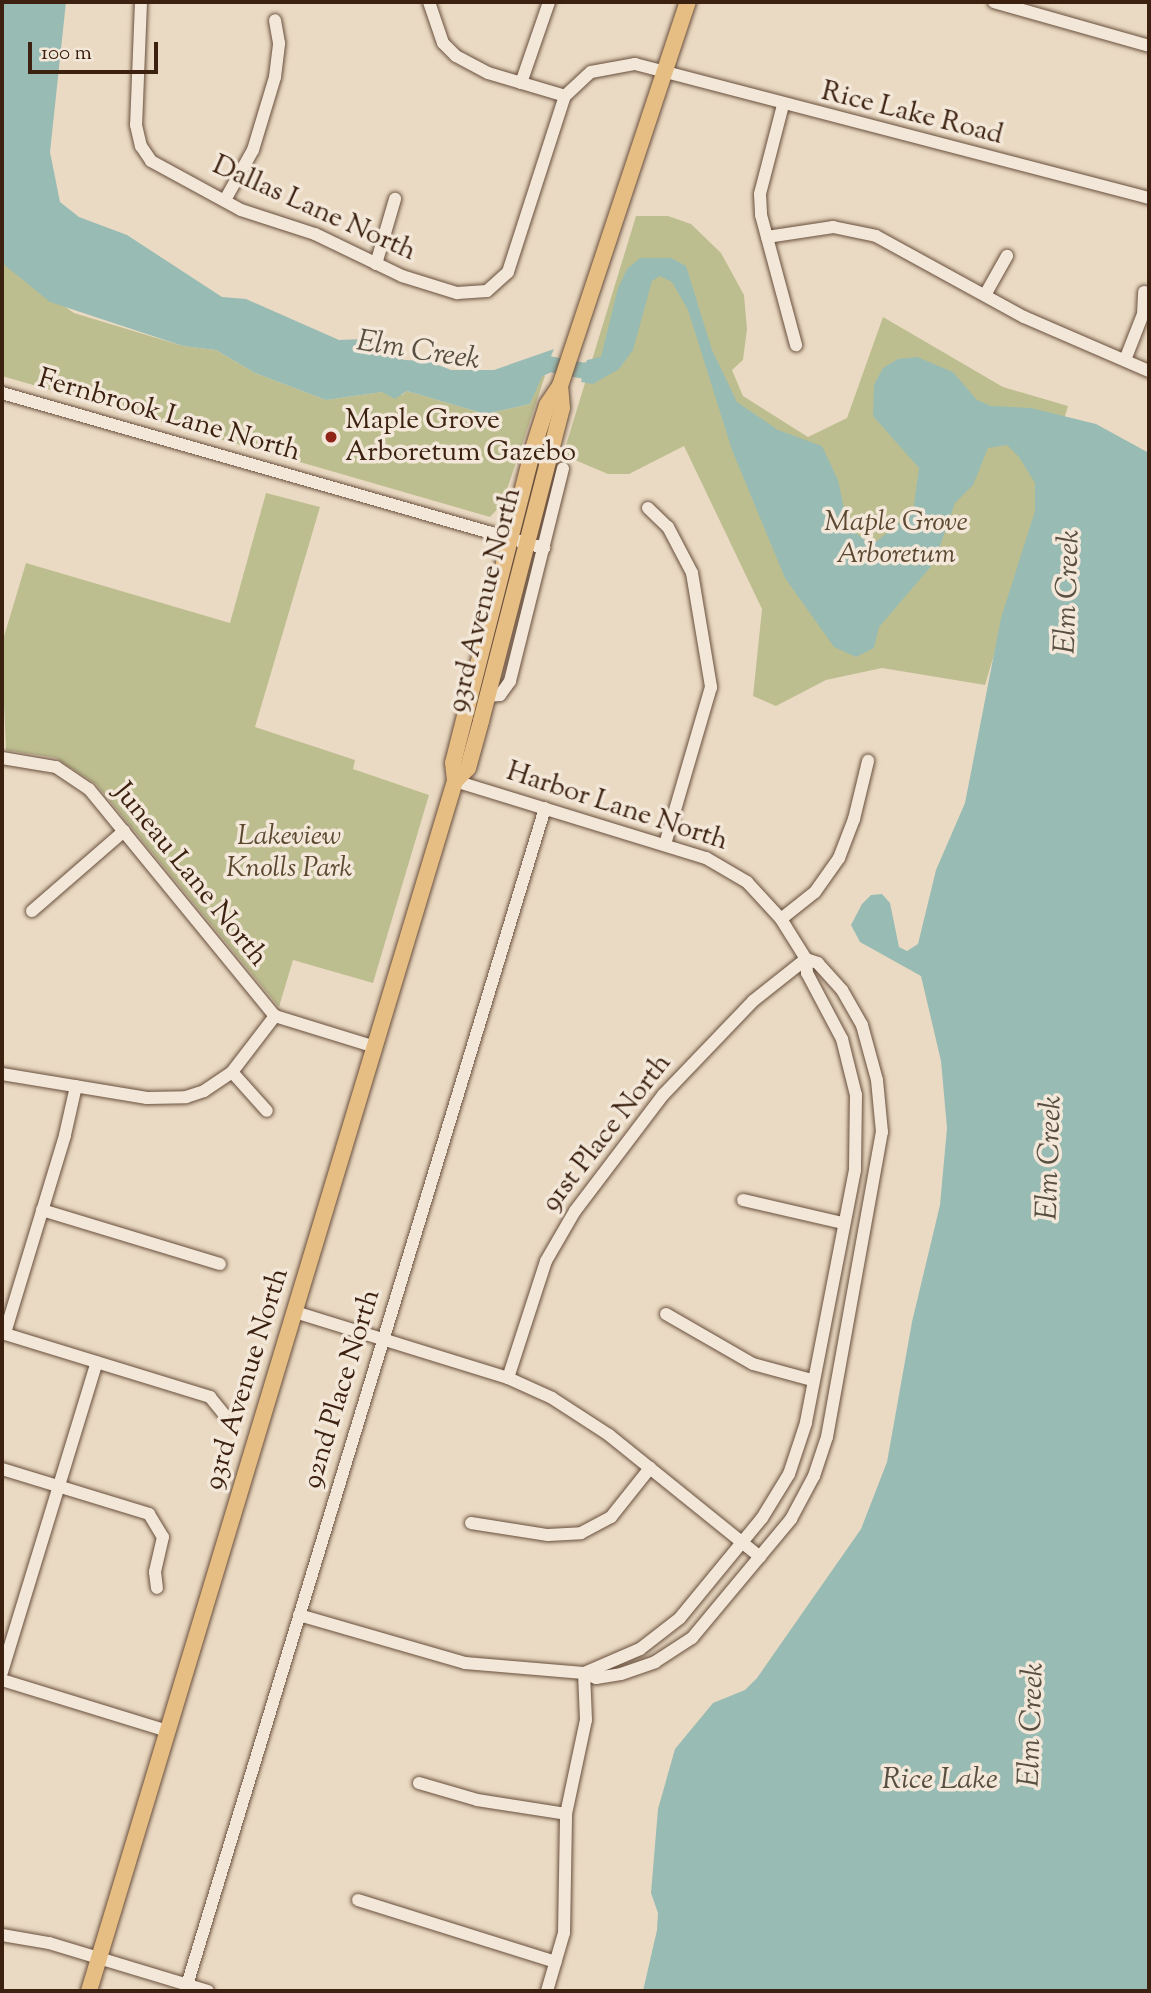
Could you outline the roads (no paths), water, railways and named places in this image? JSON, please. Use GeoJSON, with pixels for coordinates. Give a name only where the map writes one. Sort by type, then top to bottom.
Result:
{"type":"FeatureCollection","features":[{"type":"Feature","properties":{"kind":"main road","name":"93rd Avenue North"},"geometry":{"type":"LineString","coordinates":[[89,1991],[455,781],[453,763],[509,538],[547,405],[560,387],[688,2]]}},
{"type":"Feature","properties":{"kind":"main road","name":"93rd Avenue North"},"geometry":{"type":"LineString","coordinates":[[455,781],[468,768],[562,408],[560,387]]}},
{"type":"Feature","properties":{"kind":"street","name":"Dallas Lane North"},"geometry":{"type":"LineString","coordinates":[[141,2],[135,107],[141,146],[159,166],[261,218],[315,234],[376,264],[442,289],[478,294],[494,287],[508,272],[565,96]]}},
{"type":"Feature","properties":{"kind":"street"},"geometry":{"type":"LineString","coordinates":[[429,2],[443,43],[456,56],[471,66],[565,96]]}},
{"type":"Feature","properties":{"kind":"street"},"geometry":{"type":"LineString","coordinates":[[521,83],[549,2]]}},
{"type":"Feature","properties":{"kind":"street"},"geometry":{"type":"LineString","coordinates":[[994,2],[1149,46]]}},
{"type":"Feature","properties":{"kind":"street"},"geometry":{"type":"LineString","coordinates":[[225,200],[253,150],[275,77],[279,43],[275,20]]}},
{"type":"Feature","properties":{"kind":"street","name":"Rice Lake Road"},"geometry":{"type":"LineString","coordinates":[[565,96],[583,76],[601,68],[635,64],[783,105],[1149,198]]}},
{"type":"Feature","properties":{"kind":"street"},"geometry":{"type":"LineString","coordinates":[[783,105],[760,194],[767,237],[796,345]]}},
{"type":"Feature","properties":{"kind":"street"},"geometry":{"type":"LineString","coordinates":[[376,264],[395,199]]}},
{"type":"Feature","properties":{"kind":"street"},"geometry":{"type":"LineString","coordinates":[[767,237],[816,228],[863,232],[892,243],[1048,329],[1149,371]]}},
{"type":"Feature","properties":{"kind":"street"},"geometry":{"type":"LineString","coordinates":[[985,295],[1007,256]]}},
{"type":"Feature","properties":{"kind":"street"},"geometry":{"type":"LineString","coordinates":[[1125,360],[1143,314],[1144,292]]}},
{"type":"Feature","properties":{"kind":"street","name":"Fernbrook Lane North"},"geometry":{"type":"LineString","coordinates":[[2,393],[544,548]]}},
{"type":"Feature","properties":{"kind":"street"},"geometry":{"type":"LineString","coordinates":[[487,696],[500,695],[510,681],[563,468]]}},
{"type":"Feature","properties":{"kind":"street"},"geometry":{"type":"LineString","coordinates":[[648,508],[668,527],[691,573],[711,687],[665,844]]}},
{"type":"Feature","properties":{"kind":"street","name":"Juneau Lane North"},"geometry":{"type":"LineString","coordinates":[[2,758],[32,760],[65,772],[89,789],[275,1016]]}},
{"type":"Feature","properties":{"kind":"street"},"geometry":{"type":"LineString","coordinates":[[781,919],[814,892],[839,858],[854,819],[868,761]]}},
{"type":"Feature","properties":{"kind":"street","name":"Harbor Lane North"},"geometry":{"type":"LineString","coordinates":[[455,781],[665,844],[726,867],[757,891],[781,919],[806,959]]}},
{"type":"Feature","properties":{"kind":"street","name":"92nd Place North"},"geometry":{"type":"LineString","coordinates":[[187,1985],[545,808]]}},
{"type":"Feature","properties":{"kind":"street"},"geometry":{"type":"LineString","coordinates":[[32,911],[124,831]]}},
{"type":"Feature","properties":{"kind":"street"},"geometry":{"type":"LineString","coordinates":[[299,1615],[465,1663],[584,1672],[596,1678],[621,1674],[680,1647],[716,1614],[799,1506],[823,1452],[848,1313],[879,1167],[879,1092],[862,1025],[850,1002],[818,963],[806,959],[807,973],[842,1040],[856,1095],[856,1158],[825,1308],[803,1436],[789,1474],[742,1543],[680,1618],[640,1649],[584,1672]]}},
{"type":"Feature","properties":{"kind":"street","name":"91st Place North"},"geometry":{"type":"LineString","coordinates":[[508,1378],[546,1261],[575,1211],[663,1095],[753,1001],[806,959]]}},
{"type":"Feature","properties":{"kind":"street"},"geometry":{"type":"LineString","coordinates":[[2,1074],[169,1099],[204,1091],[232,1072],[275,1016],[375,1047]]}},
{"type":"Feature","properties":{"kind":"street"},"geometry":{"type":"LineString","coordinates":[[232,1072],[267,1111]]}},
{"type":"Feature","properties":{"kind":"street"},"geometry":{"type":"LineString","coordinates":[[76,1086],[42,1210],[3,1333],[210,1397],[223,1413]]}},
{"type":"Feature","properties":{"kind":"street"},"geometry":{"type":"LineString","coordinates":[[743,1200],[843,1223]]}},
{"type":"Feature","properties":{"kind":"street"},"geometry":{"type":"LineString","coordinates":[[42,1210],[220,1264]]}},
{"type":"Feature","properties":{"kind":"street"},"geometry":{"type":"LineString","coordinates":[[825,1308],[848,1313]]}},
{"type":"Feature","properties":{"kind":"street"},"geometry":{"type":"LineString","coordinates":[[295,1312],[508,1378],[581,1415],[760,1557]]}},
{"type":"Feature","properties":{"kind":"street"},"geometry":{"type":"LineString","coordinates":[[666,1314],[752,1364],[812,1380]]}},
{"type":"Feature","properties":{"kind":"street"},"geometry":{"type":"LineString","coordinates":[[2,1672],[97,1362]]}},
{"type":"Feature","properties":{"kind":"street"},"geometry":{"type":"LineString","coordinates":[[471,1523],[548,1535],[581,1533],[611,1517],[650,1468]]}},
{"type":"Feature","properties":{"kind":"street"},"geometry":{"type":"LineString","coordinates":[[2,1469],[141,1510],[156,1520],[163,1537],[155,1572],[158,1588]]}},
{"type":"Feature","properties":{"kind":"street"},"geometry":{"type":"LineString","coordinates":[[547,1991],[566,1915],[566,1814],[586,1720],[584,1672]]}},
{"type":"Feature","properties":{"kind":"street"},"geometry":{"type":"LineString","coordinates":[[2,1679],[168,1731]]}},
{"type":"Feature","properties":{"kind":"street"},"geometry":{"type":"LineString","coordinates":[[419,1783],[477,1800],[566,1814]]}},
{"type":"Feature","properties":{"kind":"street"},"geometry":{"type":"LineString","coordinates":[[358,1900],[556,1962]]}},
{"type":"Feature","properties":{"kind":"street"},"geometry":{"type":"LineString","coordinates":[[2,1935],[100,1958],[208,1991]]}},
{"type":"Feature","properties":{"kind":"water"},"geometry":{"type":"Polygon","coordinates":[[[2,2],[66,2],[50,152],[60,202],[79,217],[127,235],[222,297],[246,299],[339,340],[363,339],[404,360],[428,361],[451,370],[494,370],[554,349],[530,404],[485,414],[407,391],[395,399],[382,392],[326,400],[255,373],[216,350],[183,346],[50,302],[2,263],[2,2]]]}},
{"type":"Feature","properties":{"kind":"water","name":"Rice Lake"},"geometry":{"type":"Polygon","coordinates":[[[640,258],[671,258],[686,266],[712,350],[737,402],[778,430],[822,446],[838,480],[848,527],[866,541],[877,541],[913,512],[919,468],[873,416],[874,385],[883,368],[898,359],[917,357],[953,372],[977,400],[991,406],[1031,408],[1096,424],[1149,453],[1149,1991],[643,1991],[657,1930],[658,1913],[651,1893],[658,1809],[675,1749],[713,1703],[745,1690],[757,1678],[861,1529],[887,1462],[912,1322],[940,1205],[947,1128],[941,1061],[921,976],[860,942],[851,925],[862,904],[871,895],[882,894],[890,903],[899,947],[907,951],[918,944],[936,870],[965,803],[1001,618],[1035,511],[1035,483],[1019,457],[1007,445],[988,448],[973,485],[955,503],[934,563],[879,627],[874,648],[856,657],[834,647],[785,578],[732,450],[688,310],[672,282],[660,276],[652,281],[633,350],[619,369],[593,384],[581,382],[587,360],[601,357],[618,288],[627,269],[640,258]]]}},
{"type":"Feature","properties":{"kind":"waterway","name":"Elm Creek"},"geometry":{"type":"LineString","coordinates":[[532,373],[549,364],[585,371],[603,364]]}},
{"type":"Feature","properties":{"kind":"place","name":"Maple Grove Arboretum Gazebo"},"geometry":{"type":"Point","coordinates":[331,437]}},
{"type":"Feature","properties":{"kind":"park label","name":"Maple Grove Arboretum"},"geometry":{"type":"Point","coordinates":[896,539]}},
{"type":"Feature","properties":{"kind":"park label","name":"Lakeview Knolls Park"},"geometry":{"type":"Point","coordinates":[289,853]}}]}
